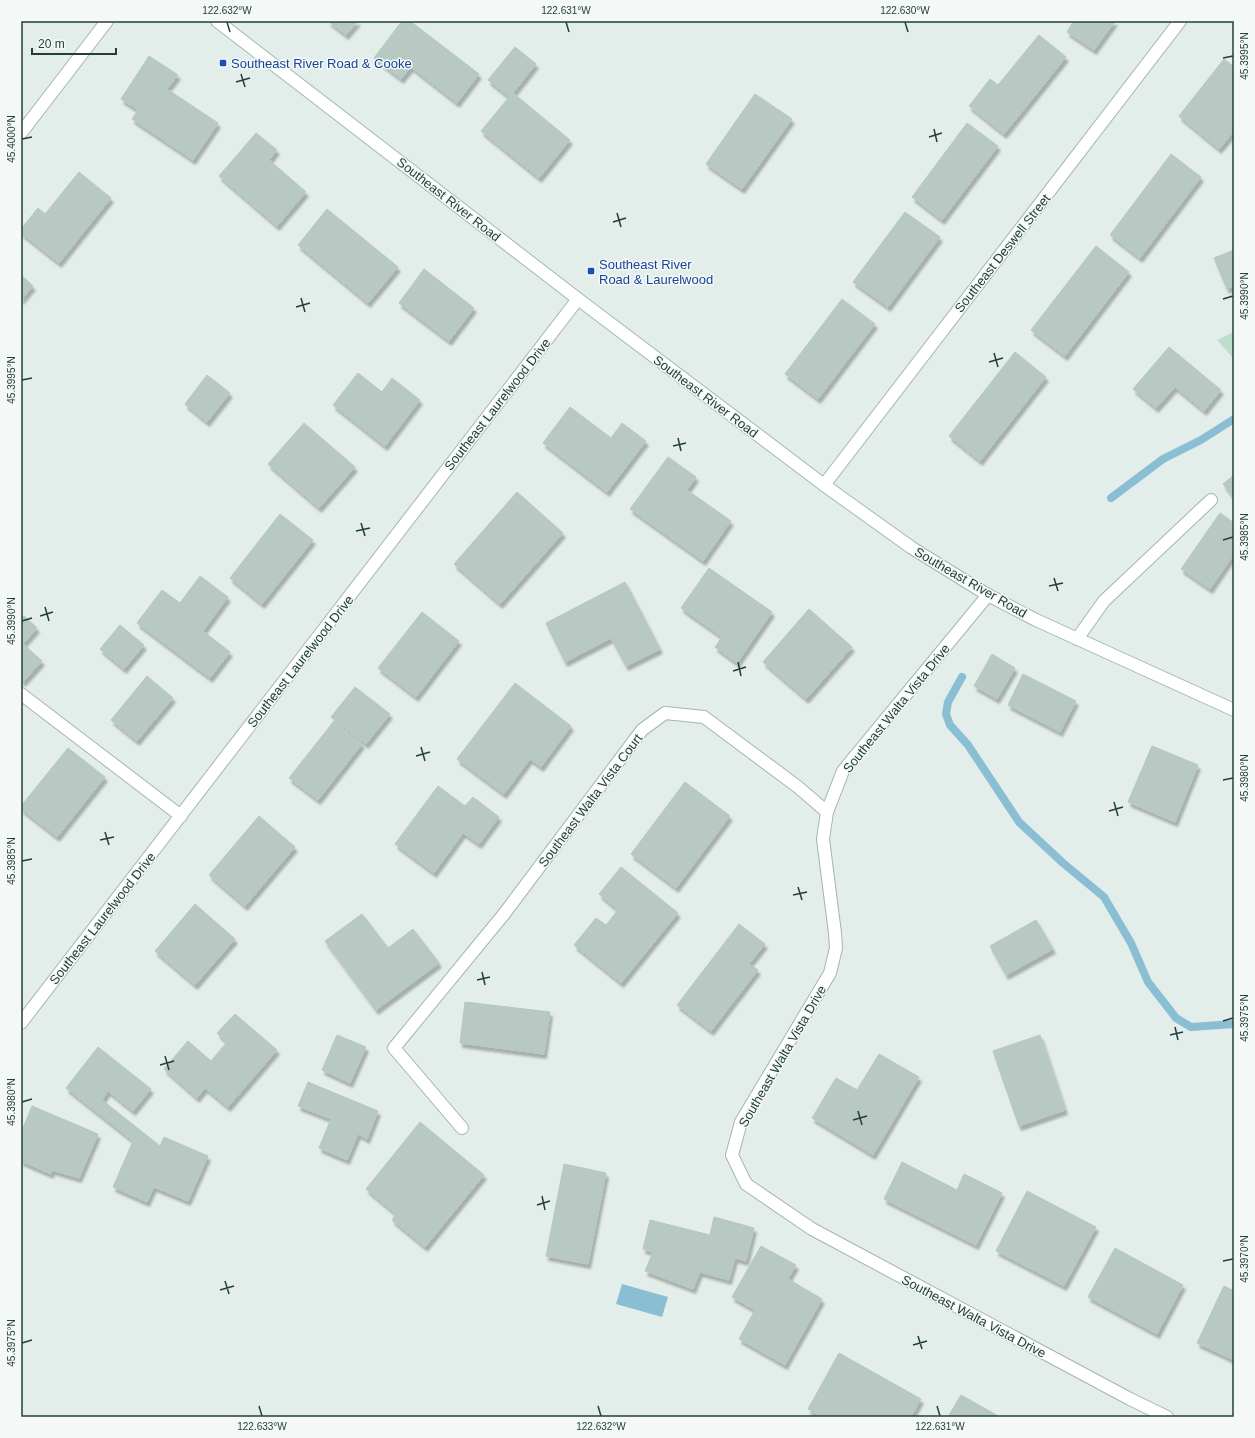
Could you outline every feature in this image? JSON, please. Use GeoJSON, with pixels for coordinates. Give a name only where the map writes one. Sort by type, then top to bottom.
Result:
{"type":"FeatureCollection","features":[{"type":"Feature","properties":{"kind":"street"},"geometry":{"type":"LineString","coordinates":[[21,133],[106,21]]}},
{"type":"Feature","properties":{"kind":"street","name":"Southeast River Road"},"geometry":{"type":"LineString","coordinates":[[217,21],[578,299],[824,485],[912,548],[988,595],[1077,639],[1234,710]]}},
{"type":"Feature","properties":{"kind":"street","name":"Southeast Deswell Street"},"geometry":{"type":"LineString","coordinates":[[824,485],[1180,21]]}},
{"type":"Feature","properties":{"kind":"street","name":"Southeast Laurelwood Drive"},"geometry":{"type":"LineString","coordinates":[[21,1023],[578,299]]}},
{"type":"Feature","properties":{"kind":"street"},"geometry":{"type":"LineString","coordinates":[[1077,639],[1104,601],[1211,500]]}},
{"type":"Feature","properties":{"kind":"street","name":"Southeast Walta Vista Drive"},"geometry":{"type":"LineString","coordinates":[[988,595],[843,771],[826,812],[823,839],[835,924],[836,948],[830,973],[741,1122],[732,1156],[746,1184],[812,1229],[1130,1399],[1167,1417]]}},
{"type":"Feature","properties":{"kind":"street"},"geometry":{"type":"LineString","coordinates":[[21,694],[181,816]]}},
{"type":"Feature","properties":{"kind":"street","name":"Southeast Walta Vista Court"},"geometry":{"type":"LineString","coordinates":[[462,1128],[394,1048],[504,914],[642,730],[665,713],[704,717],[798,787],[826,812]]}},
{"type":"Feature","properties":{"kind":"green space"},"geometry":{"type":"Polygon","coordinates":[[[1234,332],[1234,359],[1217,340],[1234,332]]]}},
{"type":"Feature","properties":{"kind":"water"},"geometry":{"type":"Polygon","coordinates":[[[622,1284],[668,1297],[662,1317],[616,1304],[622,1284]]]}},
{"type":"Feature","properties":{"kind":"building"},"geometry":{"type":"Polygon","coordinates":[[[328,21],[358,21],[346,35],[328,21]]]}},
{"type":"Feature","properties":{"kind":"building"},"geometry":{"type":"Polygon","coordinates":[[[402,21],[410,21],[479,74],[457,103],[411,67],[401,79],[374,58],[402,21]]]}},
{"type":"Feature","properties":{"kind":"building"},"geometry":{"type":"Polygon","coordinates":[[[1071,21],[1115,21],[1094,50],[1067,32],[1073,22],[1071,21]]]}},
{"type":"Feature","properties":{"kind":"building"},"geometry":{"type":"Polygon","coordinates":[[[1039,35],[1066,57],[1004,134],[969,106],[990,79],[998,85],[1039,35]]]}},
{"type":"Feature","properties":{"kind":"building"},"geometry":{"type":"Polygon","coordinates":[[[515,47],[536,64],[513,93],[570,140],[539,178],[481,131],[509,97],[488,80],[515,47]]]}},
{"type":"Feature","properties":{"kind":"building"},"geometry":{"type":"Polygon","coordinates":[[[149,56],[178,75],[167,89],[218,123],[193,160],[132,119],[138,110],[121,99],[149,56]]]}},
{"type":"Feature","properties":{"kind":"building"},"geometry":{"type":"Polygon","coordinates":[[[1224,59],[1234,67],[1234,131],[1219,149],[1179,116],[1224,59]]]}},
{"type":"Feature","properties":{"kind":"building"},"geometry":{"type":"Polygon","coordinates":[[[755,94],[792,119],[742,189],[706,164],[755,94]]]}},
{"type":"Feature","properties":{"kind":"building"},"geometry":{"type":"Polygon","coordinates":[[[967,123],[998,146],[942,220],[912,197],[967,123]]]}},
{"type":"Feature","properties":{"kind":"building"},"geometry":{"type":"Polygon","coordinates":[[[256,133],[277,150],[269,160],[306,192],[277,226],[219,176],[256,133]]]}},
{"type":"Feature","properties":{"kind":"building"},"geometry":{"type":"Polygon","coordinates":[[[1171,154],[1201,177],[1140,258],[1110,235],[1171,154]]]}},
{"type":"Feature","properties":{"kind":"building"},"geometry":{"type":"Polygon","coordinates":[[[79,172],[111,198],[59,263],[21,233],[21,229],[38,208],[45,214],[79,172]]]}},
{"type":"Feature","properties":{"kind":"building"},"geometry":{"type":"Polygon","coordinates":[[[327,209],[398,267],[368,303],[298,245],[327,209]]]}},
{"type":"Feature","properties":{"kind":"building"},"geometry":{"type":"Polygon","coordinates":[[[905,212],[940,237],[888,307],[853,282],[905,212]]]}},
{"type":"Feature","properties":{"kind":"building"},"geometry":{"type":"Polygon","coordinates":[[[1096,246],[1129,272],[1065,356],[1031,330],[1096,246]]]}},
{"type":"Feature","properties":{"kind":"building"},"geometry":{"type":"Polygon","coordinates":[[[1234,250],[1234,286],[1227,289],[1214,258],[1234,250]]]}},
{"type":"Feature","properties":{"kind":"building"},"geometry":{"type":"Polygon","coordinates":[[[424,269],[474,308],[449,341],[399,303],[424,269]]]}},
{"type":"Feature","properties":{"kind":"building"},"geometry":{"type":"Polygon","coordinates":[[[21,275],[33,286],[21,300],[21,275]]]}},
{"type":"Feature","properties":{"kind":"building"},"geometry":{"type":"Polygon","coordinates":[[[842,299],[875,324],[818,399],[785,374],[842,299]]]}},
{"type":"Feature","properties":{"kind":"building"},"geometry":{"type":"Polygon","coordinates":[[[1169,347],[1221,390],[1204,411],[1175,387],[1156,408],[1133,389],[1169,347]]]}},
{"type":"Feature","properties":{"kind":"building"},"geometry":{"type":"Polygon","coordinates":[[[1015,352],[1046,377],[980,461],[949,436],[1015,352]]]}},
{"type":"Feature","properties":{"kind":"building"},"geometry":{"type":"Polygon","coordinates":[[[358,373],[382,392],[392,378],[420,400],[385,446],[333,405],[358,373]]]}},
{"type":"Feature","properties":{"kind":"building"},"geometry":{"type":"Polygon","coordinates":[[[207,375],[230,393],[207,422],[185,404],[207,375]]]}},
{"type":"Feature","properties":{"kind":"building"},"geometry":{"type":"Polygon","coordinates":[[[570,407],[611,438],[622,423],[646,441],[607,492],[543,443],[570,407]]]}},
{"type":"Feature","properties":{"kind":"building"},"geometry":{"type":"Polygon","coordinates":[[[304,423],[355,467],[319,508],[268,464],[304,423]]]}},
{"type":"Feature","properties":{"kind":"building"},"geometry":{"type":"Polygon","coordinates":[[[668,457],[696,477],[687,490],[731,521],[703,561],[630,509],[668,457]]]}},
{"type":"Feature","properties":{"kind":"building"},"geometry":{"type":"Polygon","coordinates":[[[1234,475],[1234,498],[1223,484],[1234,475]]]}},
{"type":"Feature","properties":{"kind":"building"},"geometry":{"type":"Polygon","coordinates":[[[517,492],[563,533],[500,604],[454,564],[517,492]]]}},
{"type":"Feature","properties":{"kind":"building"},"geometry":{"type":"Polygon","coordinates":[[[1220,513],[1234,523],[1234,554],[1210,589],[1181,569],[1220,513]]]}},
{"type":"Feature","properties":{"kind":"building"},"geometry":{"type":"Polygon","coordinates":[[[280,514],[313,540],[262,604],[230,578],[280,514]]]}},
{"type":"Feature","properties":{"kind":"building"},"geometry":{"type":"Polygon","coordinates":[[[709,568],[772,612],[737,663],[715,647],[722,637],[681,608],[709,568]]]}},
{"type":"Feature","properties":{"kind":"building"},"geometry":{"type":"Polygon","coordinates":[[[200,576],[228,597],[203,631],[230,652],[210,678],[137,623],[162,590],[180,603],[200,576]]]}},
{"type":"Feature","properties":{"kind":"building"},"geometry":{"type":"Polygon","coordinates":[[[625,582],[660,649],[626,666],[611,638],[565,662],[546,623],[625,582]]]}},
{"type":"Feature","properties":{"kind":"building"},"geometry":{"type":"Polygon","coordinates":[[[809,609],[852,647],[806,699],[763,662],[809,609]]]}},
{"type":"Feature","properties":{"kind":"building"},"geometry":{"type":"Polygon","coordinates":[[[422,612],[459,641],[416,697],[378,668],[422,612]]]}},
{"type":"Feature","properties":{"kind":"building"},"geometry":{"type":"Polygon","coordinates":[[[24,616],[37,628],[23,644],[42,661],[23,682],[21,680],[21,619],[24,616]]]}},
{"type":"Feature","properties":{"kind":"building"},"geometry":{"type":"Polygon","coordinates":[[[120,625],[144,645],[124,669],[100,649],[120,625]]]}},
{"type":"Feature","properties":{"kind":"building"},"geometry":{"type":"Polygon","coordinates":[[[992,654],[1015,668],[997,699],[974,686],[992,654]]]}},
{"type":"Feature","properties":{"kind":"building"},"geometry":{"type":"Polygon","coordinates":[[[1023,674],[1076,701],[1060,732],[1008,705],[1023,674]]]}},
{"type":"Feature","properties":{"kind":"building"},"geometry":{"type":"Polygon","coordinates":[[[147,676],[173,698],[137,741],[111,720],[147,676]]]}},
{"type":"Feature","properties":{"kind":"building"},"geometry":{"type":"Polygon","coordinates":[[[515,683],[571,726],[541,767],[530,759],[504,794],[457,759],[515,683]]]}},
{"type":"Feature","properties":{"kind":"building"},"geometry":{"type":"Polygon","coordinates":[[[355,687],[390,714],[366,744],[331,717],[355,687]]]}},
{"type":"Feature","properties":{"kind":"building"},"geometry":{"type":"Polygon","coordinates":[[[334,721],[362,744],[318,800],[289,778],[334,721]]]}},
{"type":"Feature","properties":{"kind":"building"},"geometry":{"type":"Polygon","coordinates":[[[1152,746],[1198,765],[1175,822],[1128,802],[1152,746]]]}},
{"type":"Feature","properties":{"kind":"building"},"geometry":{"type":"Polygon","coordinates":[[[68,748],[105,777],[57,837],[21,809],[21,806],[68,748]]]}},
{"type":"Feature","properties":{"kind":"building"},"geometry":{"type":"Polygon","coordinates":[[[685,782],[730,816],[676,888],[631,854],[685,782]]]}},
{"type":"Feature","properties":{"kind":"building"},"geometry":{"type":"Polygon","coordinates":[[[438,786],[465,806],[473,797],[499,817],[479,844],[463,833],[434,873],[395,844],[438,786]]]}},
{"type":"Feature","properties":{"kind":"building"},"geometry":{"type":"Polygon","coordinates":[[[259,816],[295,847],[245,906],[209,875],[259,816]]]}},
{"type":"Feature","properties":{"kind":"building"},"geometry":{"type":"Polygon","coordinates":[[[621,867],[678,913],[621,983],[574,945],[596,918],[606,925],[618,910],[599,894],[621,867]]]}},
{"type":"Feature","properties":{"kind":"building"},"geometry":{"type":"Polygon","coordinates":[[[195,904],[235,939],[195,985],[155,951],[195,904]]]}},
{"type":"Feature","properties":{"kind":"building"},"geometry":{"type":"Polygon","coordinates":[[[362,914],[388,948],[413,929],[439,963],[376,1010],[325,941],[362,914]]]}},
{"type":"Feature","properties":{"kind":"building"},"geometry":{"type":"Polygon","coordinates":[[[1036,920],[1053,949],[1006,975],[990,946],[1036,920]]]}},
{"type":"Feature","properties":{"kind":"building"},"geometry":{"type":"Polygon","coordinates":[[[739,924],[765,944],[749,964],[758,970],[711,1031],[677,1005],[739,924]]]}},
{"type":"Feature","properties":{"kind":"building"},"geometry":{"type":"Polygon","coordinates":[[[465,1002],[550,1012],[544,1054],[460,1043],[465,1002]]]}},
{"type":"Feature","properties":{"kind":"building"},"geometry":{"type":"Polygon","coordinates":[[[235,1014],[277,1050],[228,1107],[205,1088],[197,1098],[164,1069],[188,1041],[211,1061],[227,1042],[217,1033],[235,1014]]]}},
{"type":"Feature","properties":{"kind":"building"},"geometry":{"type":"Polygon","coordinates":[[[337,1035],[366,1047],[350,1083],[322,1070],[337,1035]]]}},
{"type":"Feature","properties":{"kind":"building"},"geometry":{"type":"Polygon","coordinates":[[[1040,1035],[1065,1110],[1019,1126],[993,1051],[1040,1035]]]}},
{"type":"Feature","properties":{"kind":"building"},"geometry":{"type":"Polygon","coordinates":[[[98,1047],[151,1089],[133,1111],[108,1091],[102,1100],[160,1146],[164,1137],[208,1156],[188,1201],[154,1187],[147,1202],[113,1187],[133,1141],[66,1088],[98,1047]]]}},
{"type":"Feature","properties":{"kind":"building"},"geometry":{"type":"Polygon","coordinates":[[[879,1054],[919,1077],[873,1155],[812,1118],[836,1078],[857,1090],[879,1054]]]}},
{"type":"Feature","properties":{"kind":"building"},"geometry":{"type":"Polygon","coordinates":[[[308,1082],[378,1111],[367,1139],[358,1134],[347,1160],[319,1148],[331,1119],[298,1106],[308,1082]]]}},
{"type":"Feature","properties":{"kind":"building"},"geometry":{"type":"Polygon","coordinates":[[[32,1106],[98,1134],[79,1178],[52,1170],[51,1174],[21,1161],[21,1133],[32,1106]]]}},
{"type":"Feature","properties":{"kind":"building"},"geometry":{"type":"Polygon","coordinates":[[[420,1122],[484,1175],[425,1247],[392,1220],[396,1214],[366,1189],[420,1122]]]}},
{"type":"Feature","properties":{"kind":"building"},"geometry":{"type":"Polygon","coordinates":[[[902,1162],[957,1190],[964,1174],[1002,1193],[976,1245],[884,1199],[902,1162]]]}},
{"type":"Feature","properties":{"kind":"building"},"geometry":{"type":"Polygon","coordinates":[[[564,1164],[606,1173],[588,1264],[546,1256],[564,1164]]]}},
{"type":"Feature","properties":{"kind":"building"},"geometry":{"type":"Polygon","coordinates":[[[1027,1191],[1096,1227],[1064,1286],[996,1251],[1027,1191]]]}},
{"type":"Feature","properties":{"kind":"building"},"geometry":{"type":"Polygon","coordinates":[[[714,1217],[754,1228],[746,1261],[735,1258],[729,1280],[700,1272],[693,1289],[645,1271],[653,1252],[643,1249],[650,1220],[710,1235],[714,1217]]]}},
{"type":"Feature","properties":{"kind":"building"},"geometry":{"type":"Polygon","coordinates":[[[761,1246],[796,1265],[788,1279],[822,1299],[785,1365],[739,1339],[755,1310],[732,1297],[761,1246]]]}},
{"type":"Feature","properties":{"kind":"building"},"geometry":{"type":"Polygon","coordinates":[[[1115,1248],[1183,1285],[1157,1334],[1088,1297],[1115,1248]]]}},
{"type":"Feature","properties":{"kind":"building"},"geometry":{"type":"Polygon","coordinates":[[[1224,1286],[1234,1291],[1234,1360],[1197,1343],[1224,1286]]]}},
{"type":"Feature","properties":{"kind":"building"},"geometry":{"type":"Polygon","coordinates":[[[839,1353],[921,1399],[911,1417],[822,1417],[808,1409],[839,1353]]]}},
{"type":"Feature","properties":{"kind":"building"},"geometry":{"type":"Polygon","coordinates":[[[961,1395],[1000,1417],[948,1417],[961,1395]]]}},
{"type":"Feature","properties":{"kind":"waterway"},"geometry":{"type":"LineString","coordinates":[[1111,498],[1163,459],[1201,440],[1234,419]]}},
{"type":"Feature","properties":{"kind":"waterway"},"geometry":{"type":"LineString","coordinates":[[962,677],[948,702],[946,714],[950,725],[968,745],[1019,822],[1063,863],[1104,897],[1131,943],[1148,982],[1176,1018],[1191,1027],[1234,1024]]}},
{"type":"Feature","properties":{"kind":"place","name":"Southeast River Road & Cooke"},"geometry":{"type":"Point","coordinates":[223,63]}},
{"type":"Feature","properties":{"kind":"place","name":"Southeast River Road & Laurelwood"},"geometry":{"type":"Point","coordinates":[591,271]}}]}
